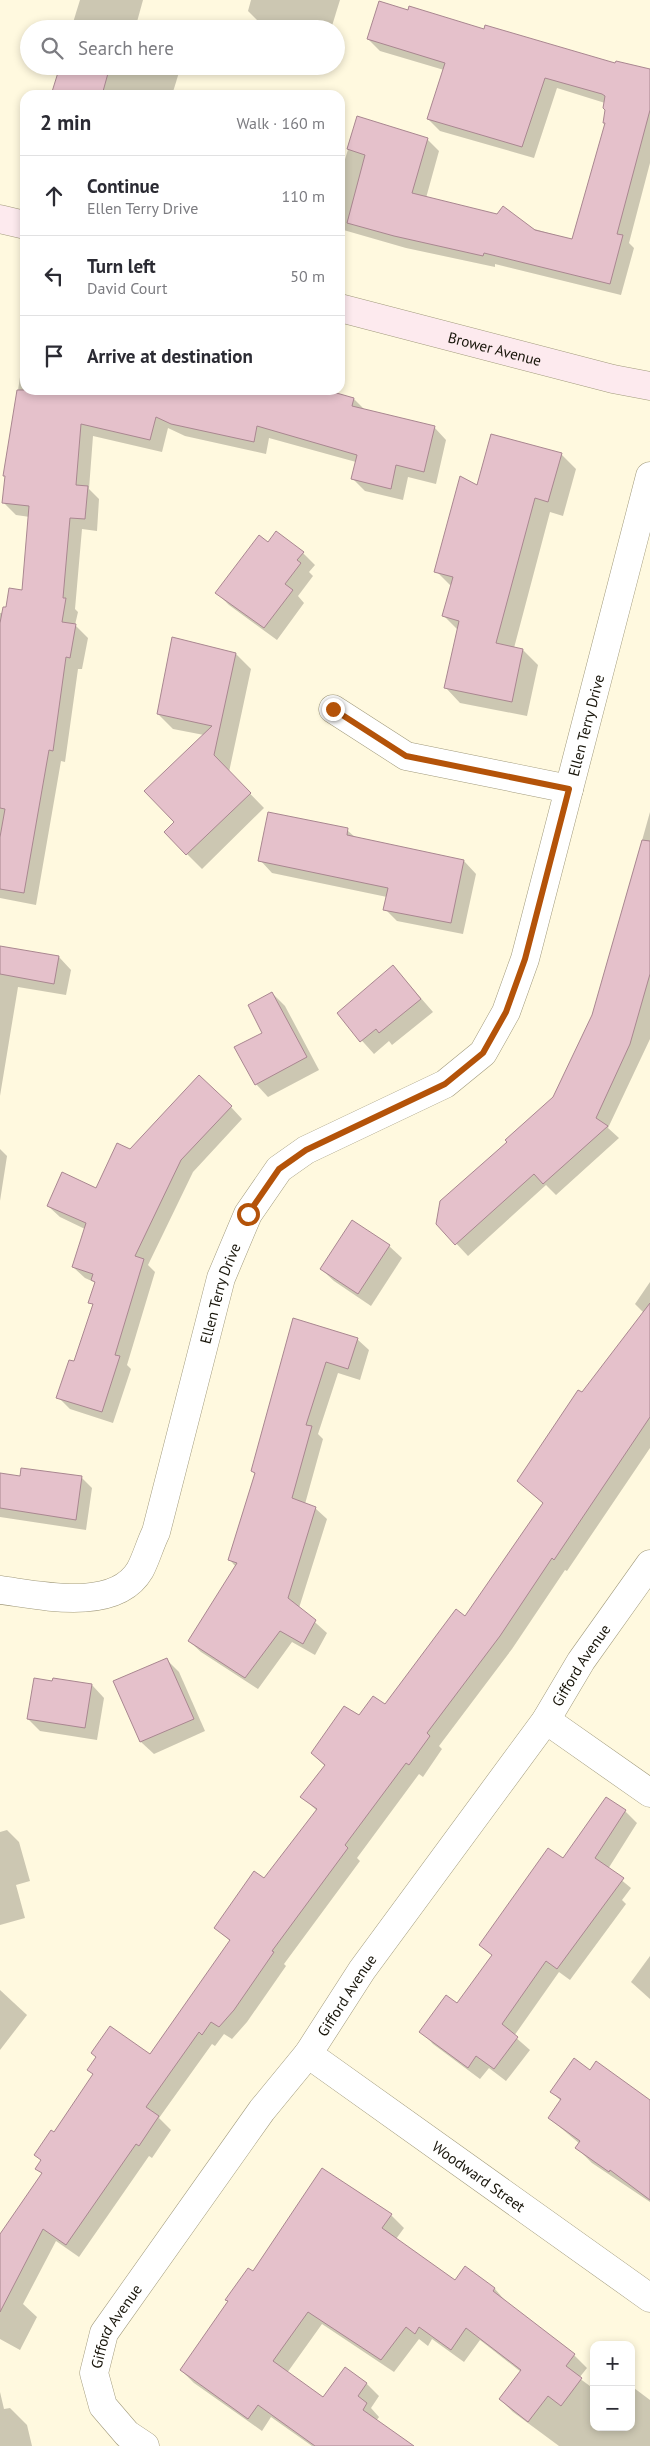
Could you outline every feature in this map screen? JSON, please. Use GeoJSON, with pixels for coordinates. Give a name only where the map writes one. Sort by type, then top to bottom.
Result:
{"type":"FeatureCollection","features":[{"type":"Feature","properties":{"kind":"main road"},"geometry":{"type":"LineString","coordinates":[[0,219],[20,224]]}},
{"type":"Feature","properties":{"kind":"main road","name":"Brower Avenue"},"geometry":{"type":"LineString","coordinates":[[345,309],[613,379],[650,386]]}},
{"type":"Feature","properties":{"kind":"street","name":"Ellen Terry Drive"},"geometry":{"type":"LineString","coordinates":[[0,1590],[53,1597],[93,1599],[128,1584],[139,1571],[156,1532],[221,1278],[248,1214],[279,1169],[306,1150],[445,1084],[483,1053],[506,1012],[525,959],[650,476]]}},
{"type":"Feature","properties":{"kind":"street"},"geometry":{"type":"LineString","coordinates":[[333,709],[406,756],[569,789]]}},
{"type":"Feature","properties":{"kind":"street","name":"Gifford Avenue"},"geometry":{"type":"LineString","coordinates":[[136,2440],[103,2406],[94,2373],[104,2333],[262,2110],[308,2054],[362,1970],[546,1720],[581,1661],[650,1564]]}},
{"type":"Feature","properties":{"kind":"street"},"geometry":{"type":"LineString","coordinates":[[546,1720],[650,1793]]}},
{"type":"Feature","properties":{"kind":"street","name":"Woodward Street"},"geometry":{"type":"LineString","coordinates":[[308,2054],[650,2298]]}},
{"type":"Feature","properties":{"kind":"building"},"geometry":{"type":"Polygon","coordinates":[[[379,1],[408,10],[409,6],[484,29],[485,25],[615,63],[616,61],[650,69],[650,110],[617,234],[623,235],[610,284],[484,253],[483,256],[394,236],[347,223],[365,155],[347,149],[357,116],[428,138],[412,193],[497,214],[503,206],[535,230],[572,239],[605,123],[603,123],[605,110],[603,108],[605,96],[545,78],[522,147],[427,119],[445,63],[367,39],[379,1]]]}},
{"type":"Feature","properties":{"kind":"building"},"geometry":{"type":"Polygon","coordinates":[[[57,75],[108,75],[103,90],[53,90],[57,75]]]}},
{"type":"Feature","properties":{"kind":"building"},"geometry":{"type":"Polygon","coordinates":[[[17,390],[20,390],[20,395],[344,395],[354,398],[352,406],[435,426],[424,472],[396,465],[391,489],[351,479],[357,455],[257,426],[254,442],[171,424],[156,417],[150,440],[81,424],[76,485],[88,486],[85,519],[70,518],[63,598],[66,598],[62,622],[76,624],[70,658],[66,657],[53,751],[49,750],[24,893],[0,889],[0,837],[5,809],[0,808],[0,623],[3,607],[6,607],[9,588],[22,590],[29,506],[2,503],[5,476],[3,476],[17,390]]]}},
{"type":"Feature","properties":{"kind":"building"},"geometry":{"type":"Polygon","coordinates":[[[491,434],[562,453],[548,502],[535,498],[496,643],[523,649],[512,702],[444,688],[459,621],[442,616],[453,577],[434,572],[460,476],[477,485],[491,434]]]}},
{"type":"Feature","properties":{"kind":"building"},"geometry":{"type":"Polygon","coordinates":[[[276,531],[304,552],[297,560],[301,563],[285,584],[293,590],[264,628],[215,593],[259,535],[268,542],[276,531]]]}},
{"type":"Feature","properties":{"kind":"building"},"geometry":{"type":"Polygon","coordinates":[[[172,637],[236,653],[214,755],[251,793],[186,855],[164,832],[174,822],[144,791],[212,726],[157,714],[172,637]]]}},
{"type":"Feature","properties":{"kind":"building"},"geometry":{"type":"Polygon","coordinates":[[[268,812],[348,828],[347,835],[464,860],[451,923],[383,910],[388,888],[258,861],[268,812]]]}},
{"type":"Feature","properties":{"kind":"building"},"geometry":{"type":"Polygon","coordinates":[[[642,840],[650,841],[650,974],[630,1044],[596,1118],[608,1126],[543,1184],[534,1174],[455,1245],[436,1224],[440,1201],[507,1142],[505,1140],[553,1097],[592,1015],[642,840]]]}},
{"type":"Feature","properties":{"kind":"building"},"geometry":{"type":"Polygon","coordinates":[[[0,946],[59,956],[54,984],[0,974],[0,946]]]}},
{"type":"Feature","properties":{"kind":"building"},"geometry":{"type":"Polygon","coordinates":[[[393,965],[421,999],[379,1033],[376,1029],[360,1042],[337,1013],[393,965]]]}},
{"type":"Feature","properties":{"kind":"building"},"geometry":{"type":"Polygon","coordinates":[[[272,992],[307,1057],[255,1085],[234,1047],[262,1033],[248,1005],[272,992]]]}},
{"type":"Feature","properties":{"kind":"building"},"geometry":{"type":"Polygon","coordinates":[[[199,1075],[232,1106],[181,1160],[135,1256],[144,1259],[115,1355],[120,1356],[102,1412],[56,1398],[69,1360],[74,1361],[93,1304],[88,1303],[95,1282],[91,1280],[93,1274],[72,1267],[86,1223],[47,1206],[62,1172],[96,1188],[117,1143],[130,1149],[199,1075]]]}},
{"type":"Feature","properties":{"kind":"building"},"geometry":{"type":"Polygon","coordinates":[[[352,1220],[390,1245],[358,1294],[320,1269],[352,1220]]]}},
{"type":"Feature","properties":{"kind":"building"},"geometry":{"type":"Polygon","coordinates":[[[650,1303],[650,1417],[554,1560],[552,1558],[500,1636],[427,1733],[430,1736],[409,1765],[406,1763],[345,1845],[348,1848],[272,1951],[274,1952],[234,2010],[219,2027],[211,2022],[202,2035],[199,2032],[146,2107],[159,2116],[139,2146],[136,2144],[66,2245],[43,2229],[0,2312],[0,2234],[42,2173],[35,2169],[41,2160],[34,2155],[51,2130],[54,2132],[93,2074],[87,2070],[96,2057],[91,2053],[110,2026],[150,2054],[230,1940],[214,1928],[254,1871],[264,1878],[317,1809],[300,1797],[325,1765],[311,1753],[344,1706],[359,1715],[373,1696],[385,1704],[456,1609],[465,1616],[543,1503],[517,1481],[578,1390],[582,1392],[650,1303]]]}},
{"type":"Feature","properties":{"kind":"building"},"geometry":{"type":"Polygon","coordinates":[[[293,1318],[358,1338],[348,1369],[326,1362],[306,1425],[312,1426],[292,1498],[316,1507],[288,1598],[316,1620],[303,1644],[280,1631],[245,1678],[188,1641],[237,1563],[228,1560],[255,1473],[251,1471],[293,1318]]]}},
{"type":"Feature","properties":{"kind":"building"},"geometry":{"type":"Polygon","coordinates":[[[21,1468],[82,1476],[76,1520],[0,1508],[0,1473],[20,1476],[21,1468]]]}},
{"type":"Feature","properties":{"kind":"building"},"geometry":{"type":"Polygon","coordinates":[[[167,1658],[194,1719],[140,1742],[113,1681],[167,1658]]]}},
{"type":"Feature","properties":{"kind":"building"},"geometry":{"type":"Polygon","coordinates":[[[34,1678],[52,1681],[53,1678],[92,1684],[85,1728],[27,1719],[34,1678]]]}},
{"type":"Feature","properties":{"kind":"building"},"geometry":{"type":"Polygon","coordinates":[[[606,1797],[626,1810],[595,1858],[624,1878],[557,1969],[546,1961],[502,2024],[518,2037],[494,2069],[476,2056],[468,2068],[419,2032],[446,1995],[457,2003],[492,1955],[479,1945],[548,1848],[563,1858],[606,1797]]]}},
{"type":"Feature","properties":{"kind":"building"},"geometry":{"type":"Polygon","coordinates":[[[574,2058],[590,2070],[596,2061],[650,2100],[650,2200],[610,2170],[609,2172],[575,2148],[580,2141],[548,2118],[561,2099],[550,2092],[574,2058]]]}},
{"type":"Feature","properties":{"kind":"building"},"geometry":{"type":"Polygon","coordinates":[[[322,2168],[392,2214],[382,2228],[455,2280],[465,2266],[495,2288],[493,2291],[575,2354],[566,2366],[582,2378],[561,2406],[548,2396],[528,2422],[499,2399],[521,2370],[466,2328],[451,2350],[419,2327],[415,2334],[406,2327],[381,2360],[308,2312],[273,2361],[323,2397],[345,2367],[367,2383],[358,2396],[367,2403],[363,2410],[414,2446],[315,2446],[258,2405],[248,2419],[180,2370],[228,2301],[225,2300],[248,2268],[253,2271],[322,2168]]]}},
{"type":"Feature","properties":{"kind":"route"},"geometry":{"type":"LineString","coordinates":[[248,1214],[279,1169],[306,1150],[445,1084],[483,1053],[506,1012],[525,959],[569,789],[406,756],[333,709]]}}]}
